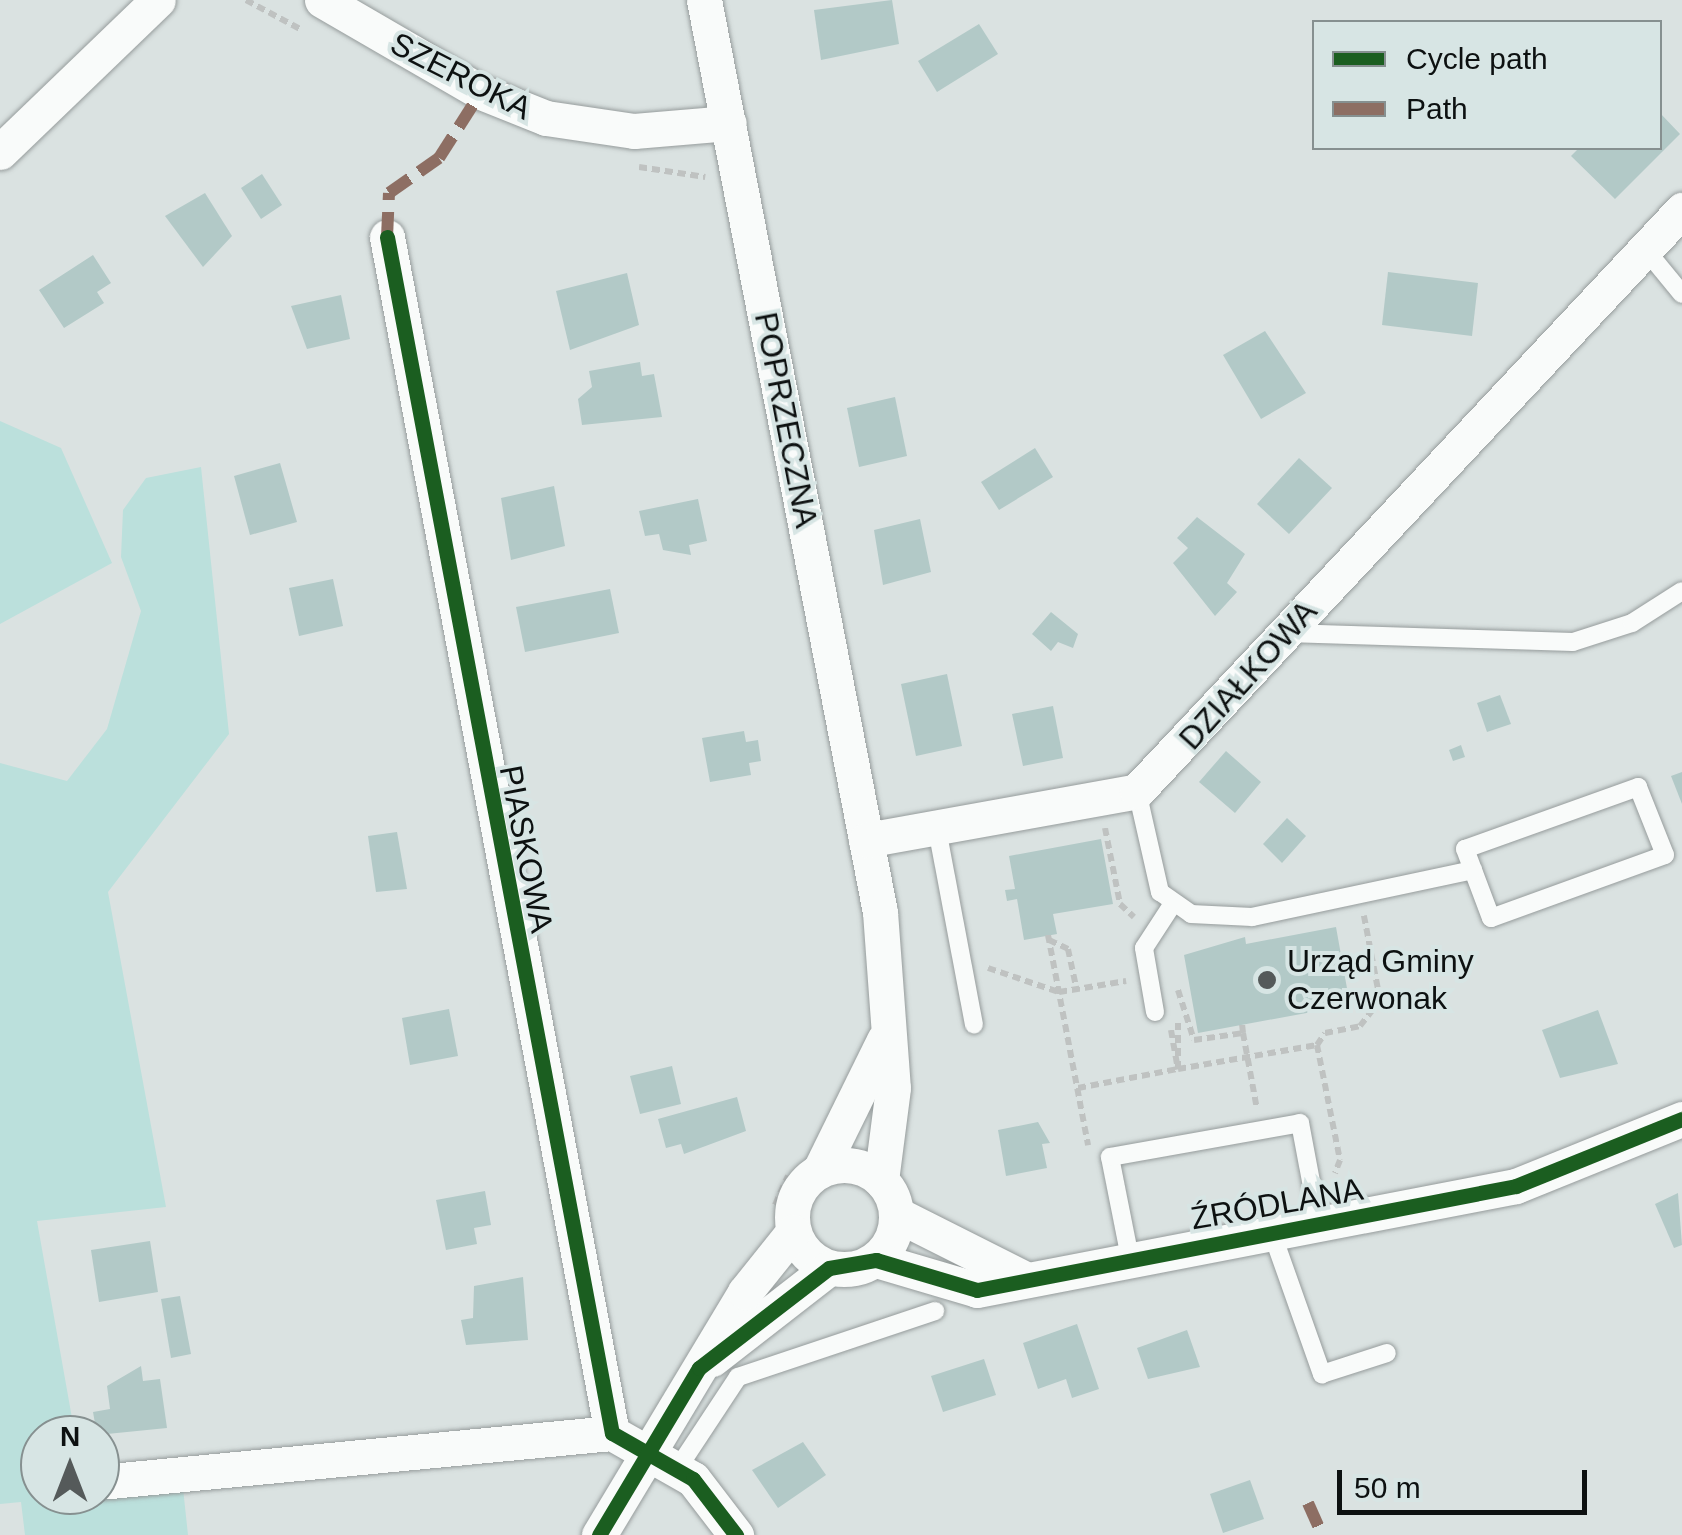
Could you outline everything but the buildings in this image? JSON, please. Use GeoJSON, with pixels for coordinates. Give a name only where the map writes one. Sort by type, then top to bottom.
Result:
{"type":"FeatureCollection","features":[{"type":"Feature","properties":{"kind":"street"},"geometry":{"type":"LineString","coordinates":[[0,152],[158,0]]}},
{"type":"Feature","properties":{"kind":"street","name":"SZEROKA"},"geometry":{"type":"LineString","coordinates":[[322,0],[481,92],[546,118],[634,131],[729,124]]}},
{"type":"Feature","properties":{"kind":"street","name":"POPRZECZNA"},"geometry":{"type":"LineString","coordinates":[[704,0],[866,840]]}},
{"type":"Feature","properties":{"kind":"street","name":"DZIAŁKOWA"},"geometry":{"type":"LineString","coordinates":[[1137,790],[1682,210]]}},
{"type":"Feature","properties":{"kind":"street","name":"PIASKOWA"},"geometry":{"type":"LineString","coordinates":[[387,237],[612,1433]]}},
{"type":"Feature","properties":{"kind":"street"},"geometry":{"type":"LineString","coordinates":[[1021,1277],[896,1214],[880,1180],[893,1088],[884,1040],[886,967],[866,840],[1137,790]]}},
{"type":"Feature","properties":{"kind":"street"},"geometry":{"type":"LineString","coordinates":[[600,1535],[645,1450],[783,1226],[810,1167],[884,1040]]}},
{"type":"Feature","properties":{"kind":"street","name":"ŹRÓDLANA"},"geometry":{"type":"LineString","coordinates":[[876,1260],[977,1290],[1021,1277],[1516,1186],[1682,1119]]}},
{"type":"Feature","properties":{"kind":"street"},"geometry":{"type":"LineString","coordinates":[[810,1167],[852,1166],[880,1180]]}},
{"type":"Feature","properties":{"kind":"street"},"geometry":{"type":"LineString","coordinates":[[699,1368],[829,1268],[876,1260],[896,1214]]}},
{"type":"Feature","properties":{"kind":"street"},"geometry":{"type":"LineString","coordinates":[[783,1226],[829,1268]]}},
{"type":"Feature","properties":{"kind":"street"},"geometry":{"type":"LineString","coordinates":[[120,1480],[612,1433],[678,1468],[736,1535]]}},
{"type":"Feature","properties":{"kind":"lane"},"geometry":{"type":"LineString","coordinates":[[1645,248],[1682,294]]}},
{"type":"Feature","properties":{"kind":"lane"},"geometry":{"type":"LineString","coordinates":[[1287,633],[1573,642],[1632,624],[1682,591]]}},
{"type":"Feature","properties":{"kind":"lane"},"geometry":{"type":"LineString","coordinates":[[1638,787],[1665,855],[1491,918],[1472,870],[1465,849],[1638,787]]}},
{"type":"Feature","properties":{"kind":"lane"},"geometry":{"type":"LineString","coordinates":[[1137,790],[1152,874],[1172,905],[1252,917],[1361,898],[1472,870]]}},
{"type":"Feature","properties":{"kind":"lane"},"geometry":{"type":"LineString","coordinates":[[938,829],[974,1025]]}},
{"type":"Feature","properties":{"kind":"lane"},"geometry":{"type":"LineString","coordinates":[[1162,1012],[1144,948],[1172,905]]}},
{"type":"Feature","properties":{"kind":"lane"},"geometry":{"type":"LineString","coordinates":[[1130,1258],[1110,1156],[1300,1123],[1319,1224]]}},
{"type":"Feature","properties":{"kind":"lane"},"geometry":{"type":"LineString","coordinates":[[1272,1233],[1322,1374],[1388,1352]]}},
{"type":"Feature","properties":{"kind":"lane"},"geometry":{"type":"LineString","coordinates":[[678,1468],[738,1377],[936,1311]]}},
{"type":"Feature","properties":{"kind":"path"},"geometry":{"type":"LineString","coordinates":[[1099,798],[1120,904],[1152,934]]}},
{"type":"Feature","properties":{"kind":"path"},"geometry":{"type":"LineString","coordinates":[[1331,1181],[1340,1160],[1317,1045],[1325,1032],[1360,1026],[1380,1000],[1361,898]]}},
{"type":"Feature","properties":{"kind":"path"},"geometry":{"type":"LineString","coordinates":[[1076,988],[1068,949],[1049,938],[1092,1164]]}},
{"type":"Feature","properties":{"kind":"path"},"geometry":{"type":"LineString","coordinates":[[964,960],[1059,992],[1150,977]]}},
{"type":"Feature","properties":{"kind":"path"},"geometry":{"type":"LineString","coordinates":[[1178,1069],[1174,991],[1194,1040],[1243,1028],[1261,1130]]}},
{"type":"Feature","properties":{"kind":"path"},"geometry":{"type":"LineString","coordinates":[[1162,1012],[1178,1069]]}},
{"type":"Feature","properties":{"kind":"path"},"geometry":{"type":"LineString","coordinates":[[1078,1088],[1317,1045]]}},
{"type":"Feature","properties":{"kind":"path"},"geometry":{"type":"LineString","coordinates":[[783,1226],[778,1192],[810,1167]]}},
{"type":"Feature","properties":{"kind":"shaded area"},"geometry":{"type":"Polygon","coordinates":[[[0,421],[61,448],[112,563],[0,624],[0,421]]]}},
{"type":"Feature","properties":{"kind":"shaded area"},"geometry":{"type":"Polygon","coordinates":[[[201,467],[229,734],[108,892],[166,1207],[37,1221],[71,1415],[20,1415],[20,1502],[0,1504],[0,763],[67,781],[107,729],[141,611],[121,557],[123,510],[146,478],[201,467]]]}},
{"type":"Feature","properties":{"kind":"shaded area"},"geometry":{"type":"Polygon","coordinates":[[[183,1488],[188,1535],[25,1535],[23,1515],[120,1515],[120,1491],[183,1488]]]}},
{"type":"Feature","properties":{"kind":"marked path"},"geometry":{"type":"LineString","coordinates":[[387,237],[389,193],[439,158],[481,92]]}},
{"type":"Feature","properties":{"kind":"marked path"},"geometry":{"type":"LineString","coordinates":[[1308,1503],[1322,1535]]}},
{"type":"Feature","properties":{"kind":"cycle path"},"geometry":{"type":"LineString","coordinates":[[387,237],[612,1433],[693,1479],[736,1535]]}},
{"type":"Feature","properties":{"kind":"cycle path"},"geometry":{"type":"LineString","coordinates":[[599,1535],[699,1368],[829,1268],[876,1260],[977,1290],[1516,1186],[1682,1119]]}},
{"type":"Feature","properties":{"kind":"place","name":"Urząd Gminy Czerwonak"},"geometry":{"type":"Point","coordinates":[1267,980]}}]}
